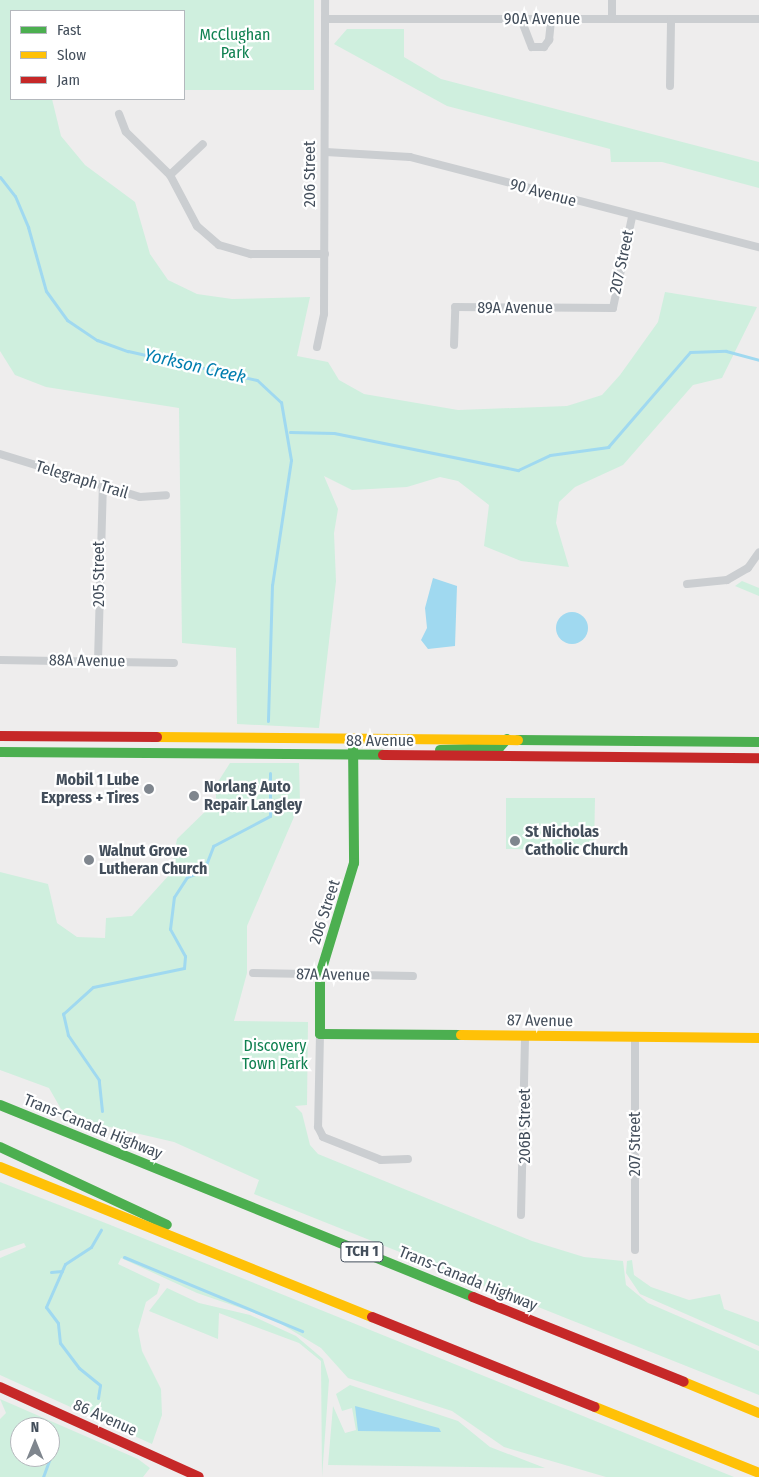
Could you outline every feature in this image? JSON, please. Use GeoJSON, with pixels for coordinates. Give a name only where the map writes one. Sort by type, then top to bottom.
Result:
{"type":"FeatureCollection","features":[{"type":"Feature","properties":{"kind":"main road","name":"88 Avenue"},"geometry":{"type":"LineString","coordinates":[[0,736],[759,742]]}},
{"type":"Feature","properties":{"kind":"main road"},"geometry":{"type":"LineString","coordinates":[[132,737],[132,754]]}},
{"type":"Feature","properties":{"kind":"main road","name":"206 Street"},"geometry":{"type":"LineString","coordinates":[[320,1034],[320,975],[350,888],[356,830],[353,739]]}},
{"type":"Feature","properties":{"kind":"main road"},"geometry":{"type":"LineString","coordinates":[[420,757],[435,750],[499,748],[507,739]]}},
{"type":"Feature","properties":{"kind":"main road","name":"88 Avenue"},"geometry":{"type":"LineString","coordinates":[[0,752],[420,757],[759,758]]}},
{"type":"Feature","properties":{"kind":"main road","name":"87 Avenue"},"geometry":{"type":"LineString","coordinates":[[320,1034],[759,1038]]}},
{"type":"Feature","properties":{"kind":"main road","name":"Trans-Canada Highway"},"geometry":{"type":"LineString","coordinates":[[0,1105],[759,1413]]}},
{"type":"Feature","properties":{"kind":"main road"},"geometry":{"type":"LineString","coordinates":[[0,1113],[115,1152]]}},
{"type":"Feature","properties":{"kind":"main road"},"geometry":{"type":"LineString","coordinates":[[0,1147],[266,1275]]}},
{"type":"Feature","properties":{"kind":"main road"},"geometry":{"type":"LineString","coordinates":[[0,1167],[759,1473]]}},
{"type":"Feature","properties":{"kind":"main road","name":"86 Avenue"},"geometry":{"type":"LineString","coordinates":[[0,1387],[198,1477]]}},
{"type":"Feature","properties":{"kind":"street","name":"206 Street"},"geometry":{"type":"LineString","coordinates":[[317,347],[324,314],[325,0]]}},
{"type":"Feature","properties":{"kind":"street"},"geometry":{"type":"LineString","coordinates":[[612,0],[612,18]]}},
{"type":"Feature","properties":{"kind":"street","name":"90A Avenue"},"geometry":{"type":"LineString","coordinates":[[325,18],[759,19]]}},
{"type":"Feature","properties":{"kind":"street"},"geometry":{"type":"LineString","coordinates":[[521,19],[532,47],[544,46],[549,40],[551,20]]}},
{"type":"Feature","properties":{"kind":"street"},"geometry":{"type":"LineString","coordinates":[[670,86],[671,19]]}},
{"type":"Feature","properties":{"kind":"street"},"geometry":{"type":"LineString","coordinates":[[119,114],[126,132],[170,175],[197,226],[219,245],[251,254],[325,254]]}},
{"type":"Feature","properties":{"kind":"street"},"geometry":{"type":"LineString","coordinates":[[170,175],[203,144]]}},
{"type":"Feature","properties":{"kind":"street","name":"90 Avenue"},"geometry":{"type":"LineString","coordinates":[[326,152],[400,155],[632,217],[759,248]]}},
{"type":"Feature","properties":{"kind":"street","name":"207 Street"},"geometry":{"type":"LineString","coordinates":[[613,308],[632,217]]}},
{"type":"Feature","properties":{"kind":"street","name":"89A Avenue"},"geometry":{"type":"LineString","coordinates":[[454,345],[455,307],[613,308]]}},
{"type":"Feature","properties":{"kind":"street","name":"Telegraph Trail"},"geometry":{"type":"LineString","coordinates":[[0,454],[140,497],[166,494]]}},
{"type":"Feature","properties":{"kind":"street","name":"205 Street"},"geometry":{"type":"LineString","coordinates":[[98,661],[103,487]]}},
{"type":"Feature","properties":{"kind":"street"},"geometry":{"type":"LineString","coordinates":[[688,584],[727,580],[748,568],[759,552]]}},
{"type":"Feature","properties":{"kind":"street","name":"88A Avenue"},"geometry":{"type":"LineString","coordinates":[[0,660],[174,662]]}},
{"type":"Feature","properties":{"kind":"street","name":"87A Avenue"},"geometry":{"type":"LineString","coordinates":[[253,973],[413,976]]}},
{"type":"Feature","properties":{"kind":"street","name":"206 Street"},"geometry":{"type":"LineString","coordinates":[[320,1034],[318,1127],[332,1144],[381,1160],[408,1159]]}},
{"type":"Feature","properties":{"kind":"street","name":"206B Street"},"geometry":{"type":"LineString","coordinates":[[521,1215],[526,1036]]}},
{"type":"Feature","properties":{"kind":"street","name":"207 Street"},"geometry":{"type":"LineString","coordinates":[[634,1037],[636,1250]]}},
{"type":"Feature","properties":{"kind":"green space","name":"McClughan Park"},"geometry":{"type":"Polygon","coordinates":[[[0,0],[314,0],[314,90],[185,90],[185,10],[10,10],[10,100],[52,100],[61,136],[85,165],[135,202],[150,254],[168,280],[197,294],[232,299],[310,297],[297,356],[328,362],[339,380],[364,394],[458,410],[567,406],[602,395],[620,375],[658,322],[665,292],[757,307],[722,378],[693,385],[623,465],[575,487],[559,502],[556,523],[569,567],[521,561],[484,546],[489,505],[458,481],[440,477],[407,487],[352,490],[324,476],[338,509],[334,533],[336,581],[319,728],[237,724],[236,648],[182,643],[179,408],[46,387],[15,375],[0,351],[0,0]]]}},
{"type":"Feature","properties":{"kind":"green space"},"geometry":{"type":"Polygon","coordinates":[[[347,29],[404,29],[404,57],[441,79],[759,162],[759,188],[662,162],[611,162],[610,149],[447,106],[334,44],[347,29]]]}},
{"type":"Feature","properties":{"kind":"green space"},"geometry":{"type":"Polygon","coordinates":[[[742,581],[759,588],[759,596],[735,586],[742,581]]]}},
{"type":"Feature","properties":{"kind":"green space","name":"Discovery Town Park"},"geometry":{"type":"Polygon","coordinates":[[[230,763],[299,763],[300,803],[247,926],[247,973],[234,1021],[308,1022],[307,1105],[295,1106],[302,1113],[310,1145],[318,1154],[532,1241],[584,1257],[623,1261],[626,1285],[648,1303],[759,1351],[759,1395],[254,1194],[259,1180],[174,1142],[101,1125],[61,1109],[49,1088],[0,1070],[0,872],[48,884],[57,923],[77,937],[105,938],[106,918],[132,916],[170,874],[177,839],[216,801],[216,785],[230,763]]]}},
{"type":"Feature","properties":{"kind":"green space"},"geometry":{"type":"Polygon","coordinates":[[[506,798],[595,798],[594,850],[506,849],[506,798]]]}},
{"type":"Feature","properties":{"kind":"green space"},"geometry":{"type":"Polygon","coordinates":[[[0,1182],[734,1477],[606,1477],[504,1447],[452,1411],[348,1378],[321,1348],[273,1319],[197,1293],[121,1258],[118,1264],[160,1284],[157,1294],[146,1302],[138,1330],[142,1351],[161,1389],[162,1415],[152,1444],[0,1375],[0,1258],[26,1247],[24,1243],[0,1251],[0,1182]]]}},
{"type":"Feature","properties":{"kind":"green space"},"geometry":{"type":"Polygon","coordinates":[[[632,1260],[634,1275],[651,1287],[689,1300],[720,1294],[724,1309],[759,1322],[759,1346],[640,1294],[626,1273],[627,1261],[632,1260]]]}},
{"type":"Feature","properties":{"kind":"green space"},"geometry":{"type":"Polygon","coordinates":[[[167,1288],[199,1303],[250,1315],[296,1336],[323,1359],[329,1380],[322,1477],[321,1361],[299,1343],[219,1313],[218,1339],[149,1311],[167,1288]]]}},
{"type":"Feature","properties":{"kind":"green space"},"geometry":{"type":"Polygon","coordinates":[[[350,1385],[458,1421],[490,1447],[545,1468],[328,1465],[333,1406],[345,1433],[356,1430],[352,1408],[342,1411],[336,1394],[350,1385]]]}},
{"type":"Feature","properties":{"kind":"green space"},"geometry":{"type":"Polygon","coordinates":[[[0,1399],[41,1417],[10,1417],[10,1467],[60,1467],[60,1425],[138,1459],[150,1468],[143,1477],[0,1477],[0,1419],[6,1413],[0,1399]]]}},
{"type":"Feature","properties":{"kind":"water"},"geometry":{"type":"Polygon","coordinates":[[[433,578],[457,586],[455,646],[428,649],[421,640],[427,628],[425,608],[433,578]]]}},
{"type":"Feature","properties":{"kind":"water"},"geometry":{"type":"Polygon","coordinates":[[[572,612],[583,617],[588,628],[583,639],[572,644],[561,639],[556,628],[561,617],[572,612]]]}},
{"type":"Feature","properties":{"kind":"water"},"geometry":{"type":"Polygon","coordinates":[[[355,1406],[439,1428],[441,1432],[358,1431],[355,1406]]]}},
{"type":"Feature","properties":{"kind":"waterway","name":"Yorkson Creek"},"geometry":{"type":"LineString","coordinates":[[0,177],[15,196],[28,227],[46,291],[67,320],[97,340],[128,351],[257,380],[281,402],[291,460],[272,585],[268,721]]}},
{"type":"Feature","properties":{"kind":"waterway"},"geometry":{"type":"LineString","coordinates":[[290,432],[334,433],[518,470],[550,455],[608,447],[690,352],[726,351],[759,360]]}},
{"type":"Feature","properties":{"kind":"waterway","name":"Yorkson Creek"},"geometry":{"type":"LineString","coordinates":[[102,1111],[99,1080],[68,1035],[63,1014],[93,987],[184,968],[185,956],[170,929],[174,897],[187,877],[204,870],[213,846],[270,816],[270,773]]}},
{"type":"Feature","properties":{"kind":"waterway","name":"Yorkson Creek"},"geometry":{"type":"LineString","coordinates":[[98,1398],[100,1385],[79,1368],[60,1343],[58,1323],[46,1307],[65,1264],[91,1247],[101,1230]]}},
{"type":"Feature","properties":{"kind":"waterway"},"geometry":{"type":"LineString","coordinates":[[124,1257],[302,1331]]}},
{"type":"Feature","properties":{"kind":"waterway"},"geometry":{"type":"LineString","coordinates":[[51,1272],[62,1271]]}},
{"type":"Feature","properties":{"kind":"waterway","name":"Yorkson Creek"},"geometry":{"type":"LineString","coordinates":[[43,1477],[47,1467]]}},
{"type":"Feature","properties":{"kind":"traffic: fast"},"geometry":{"type":"LineString","coordinates":[[353,739],[354,863],[320,975],[320,1034],[461,1035]]}},
{"type":"Feature","properties":{"kind":"traffic: fast"},"geometry":{"type":"LineString","coordinates":[[440,750],[499,748],[507,739]]}},
{"type":"Feature","properties":{"kind":"traffic: fast"},"geometry":{"type":"LineString","coordinates":[[518,740],[759,742]]}},
{"type":"Feature","properties":{"kind":"traffic: fast"},"geometry":{"type":"LineString","coordinates":[[0,752],[383,755]]}},
{"type":"Feature","properties":{"kind":"traffic: fast"},"geometry":{"type":"LineString","coordinates":[[0,1105],[473,1297]]}},
{"type":"Feature","properties":{"kind":"traffic: fast"},"geometry":{"type":"LineString","coordinates":[[0,1147],[167,1225]]}},
{"type":"Feature","properties":{"kind":"traffic: slow"},"geometry":{"type":"LineString","coordinates":[[157,737],[518,740]]}},
{"type":"Feature","properties":{"kind":"traffic: slow"},"geometry":{"type":"LineString","coordinates":[[461,1035],[759,1038]]}},
{"type":"Feature","properties":{"kind":"traffic: slow"},"geometry":{"type":"LineString","coordinates":[[0,1167],[372,1317]]}},
{"type":"Feature","properties":{"kind":"traffic: slow"},"geometry":{"type":"LineString","coordinates":[[684,1382],[759,1413]]}},
{"type":"Feature","properties":{"kind":"traffic: slow"},"geometry":{"type":"LineString","coordinates":[[595,1407],[759,1473]]}},
{"type":"Feature","properties":{"kind":"traffic: jam"},"geometry":{"type":"LineString","coordinates":[[0,736],[157,737]]}},
{"type":"Feature","properties":{"kind":"traffic: jam"},"geometry":{"type":"LineString","coordinates":[[383,755],[759,758]]}},
{"type":"Feature","properties":{"kind":"traffic: jam"},"geometry":{"type":"LineString","coordinates":[[473,1297],[684,1382]]}},
{"type":"Feature","properties":{"kind":"traffic: jam"},"geometry":{"type":"LineString","coordinates":[[372,1317],[595,1407]]}},
{"type":"Feature","properties":{"kind":"traffic: jam"},"geometry":{"type":"LineString","coordinates":[[0,1387],[199,1477]]}},
{"type":"Feature","properties":{"kind":"place","name":"Mobil 1 Lube Express + Tires"},"geometry":{"type":"Point","coordinates":[149,789]}},
{"type":"Feature","properties":{"kind":"place","name":"Norlang Auto Repair Langley"},"geometry":{"type":"Point","coordinates":[194,796]}},
{"type":"Feature","properties":{"kind":"place","name":"St Nicholas Catholic Church"},"geometry":{"type":"Point","coordinates":[515,841]}},
{"type":"Feature","properties":{"kind":"place","name":"Walnut Grove Lutheran Church"},"geometry":{"type":"Point","coordinates":[89,860]}}]}
